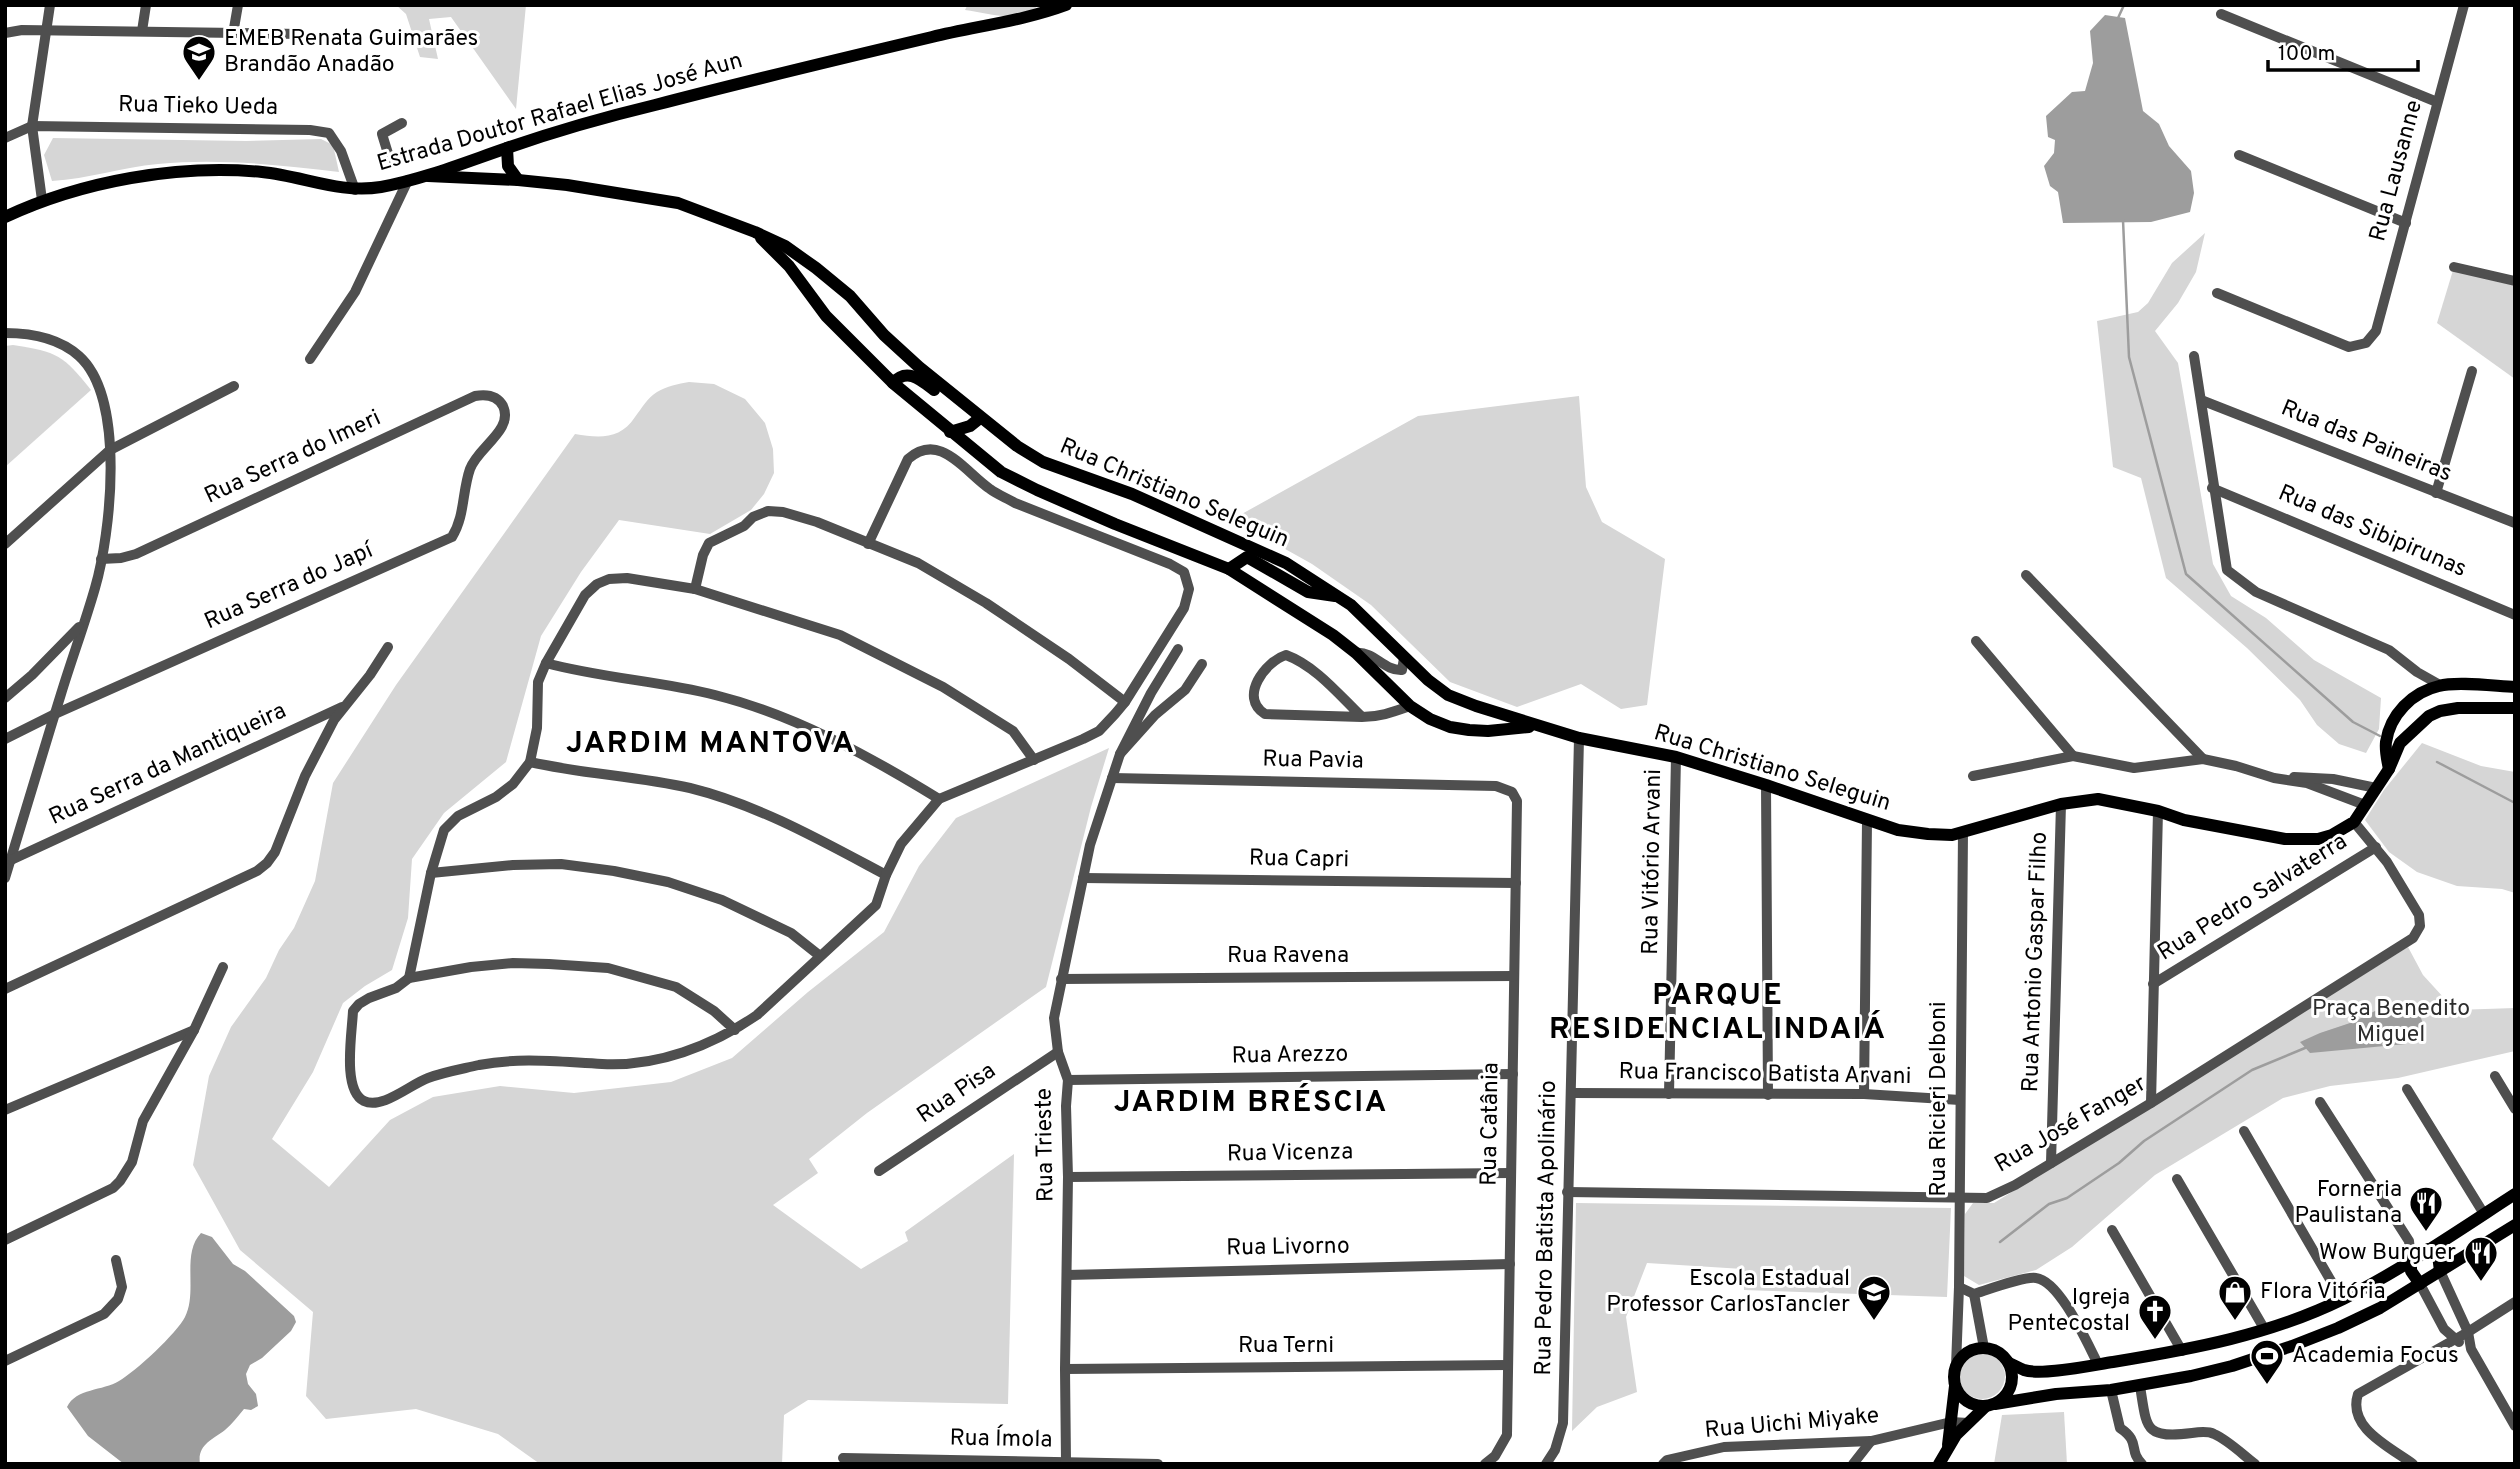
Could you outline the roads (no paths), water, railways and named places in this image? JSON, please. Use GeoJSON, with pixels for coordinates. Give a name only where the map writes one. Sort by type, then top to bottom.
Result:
{"type":"FeatureCollection","features":[{"type":"Feature","properties":{"kind":"main road","name":"Estrada Doutor Rafael Elias José Aun"},"geometry":{"type":"LineString","coordinates":[[5,217],[42,200],[87,187],[134,178],[228,170],[266,173],[355,190],[381,187],[428,176],[577,125],[776,74],[1066,5]]}},
{"type":"Feature","properties":{"kind":"main road"},"geometry":{"type":"LineString","coordinates":[[507,148],[508,166],[518,180]]}},
{"type":"Feature","properties":{"kind":"main road","name":"Rua Christiano Seleguin"},"geometry":{"type":"LineString","coordinates":[[428,176],[567,185],[678,202],[785,246],[850,296],[884,335],[948,392],[1017,446],[1043,462],[1132,494],[1266,553],[1351,605],[1405,658],[1448,695],[1536,726],[1579,738],[1676,757],[1867,821],[1898,830],[1928,834],[1952,835],[2061,804],[2098,799],[2158,811],[2184,820],[2300,840],[2332,835],[2354,822]]}},
{"type":"Feature","properties":{"kind":"main road"},"geometry":{"type":"LineString","coordinates":[[755,232],[789,266],[826,316],[893,383],[1001,472],[1037,491],[1229,569],[1290,606],[1356,653],[1410,706],[1430,719],[1450,727],[1469,730],[1536,726]]}},
{"type":"Feature","properties":{"kind":"main road"},"geometry":{"type":"LineString","coordinates":[[893,383],[898,377],[906,375],[917,377],[934,390],[948,392]]}},
{"type":"Feature","properties":{"kind":"main road"},"geometry":{"type":"LineString","coordinates":[[950,432],[970,426],[980,418]]}},
{"type":"Feature","properties":{"kind":"main road"},"geometry":{"type":"LineString","coordinates":[[1229,569],[1247,557],[1308,592],[1339,597]]}},
{"type":"Feature","properties":{"kind":"main road"},"geometry":{"type":"LineString","coordinates":[[2389,769],[2385,744],[2391,723],[2402,707],[2429,689],[2440,685],[2515,687]]}},
{"type":"Feature","properties":{"kind":"main road"},"geometry":{"type":"LineString","coordinates":[[2354,822],[2389,769],[2400,743],[2423,721],[2440,711],[2467,707],[2515,708]]}},
{"type":"Feature","properties":{"kind":"main road"},"geometry":{"type":"LineString","coordinates":[[2391,723],[2395,732],[2405,736]]}},
{"type":"Feature","properties":{"kind":"main road"},"geometry":{"type":"LineString","coordinates":[[1948,1445],[1956,1366],[1968,1352],[1984,1348],[1995,1350],[2009,1363],[2025,1370],[2036,1371],[2182,1351],[2265,1330],[2342,1300],[2515,1194]]}},
{"type":"Feature","properties":{"kind":"main road"},"geometry":{"type":"LineString","coordinates":[[1955,1385],[1966,1401],[1990,1405],[2056,1394],[2140,1386],[2232,1366],[2292,1346],[2348,1323],[2420,1284],[2515,1225]]}},
{"type":"Feature","properties":{"kind":"main road"},"geometry":{"type":"LineString","coordinates":[[2428,1249],[2438,1255],[2440,1271]]}},
{"type":"Feature","properties":{"kind":"main road"},"geometry":{"type":"LineString","coordinates":[[2411,1259],[2411,1270],[2420,1284]]}},
{"type":"Feature","properties":{"kind":"main road"},"geometry":{"type":"LineString","coordinates":[[1939,1464],[1948,1445],[1968,1423],[2009,1391],[2012,1382],[2009,1363]]}},
{"type":"Feature","properties":{"kind":"street"},"geometry":{"type":"LineString","coordinates":[[42,200],[32,126],[50,5]]}},
{"type":"Feature","properties":{"kind":"street"},"geometry":{"type":"LineString","coordinates":[[142,30],[146,5]]}},
{"type":"Feature","properties":{"kind":"street"},"geometry":{"type":"LineString","coordinates":[[233,34],[238,5]]}},
{"type":"Feature","properties":{"kind":"street","name":"Rua Lausanne"},"geometry":{"type":"LineString","coordinates":[[2217,293],[2349,347],[2365,343],[2376,331],[2463,5]]}},
{"type":"Feature","properties":{"kind":"street"},"geometry":{"type":"LineString","coordinates":[[2221,14],[2437,102]]}},
{"type":"Feature","properties":{"kind":"street"},"geometry":{"type":"LineString","coordinates":[[5,33],[22,30],[142,30],[300,34]]}},
{"type":"Feature","properties":{"kind":"street"},"geometry":{"type":"LineString","coordinates":[[390,160],[382,134],[402,123]]}},
{"type":"Feature","properties":{"kind":"street","name":"Rua Tieko Ueda"},"geometry":{"type":"LineString","coordinates":[[5,138],[32,126],[296,129],[329,133],[341,151],[355,190]]}},
{"type":"Feature","properties":{"kind":"street"},"geometry":{"type":"LineString","coordinates":[[2239,155],[2406,223]]}},
{"type":"Feature","properties":{"kind":"street"},"geometry":{"type":"LineString","coordinates":[[310,359],[355,292],[408,180]]}},
{"type":"Feature","properties":{"kind":"street"},"geometry":{"type":"LineString","coordinates":[[2454,267],[2515,281]]}},
{"type":"Feature","properties":{"kind":"street"},"geometry":{"type":"LineString","coordinates":[[5,333],[41,336],[62,343],[81,358],[96,381],[106,415],[110,450],[110,499],[95,587],[5,878]]}},
{"type":"Feature","properties":{"kind":"street"},"geometry":{"type":"LineString","coordinates":[[2194,356],[2212,488],[2227,570],[2256,592],[2389,650],[2417,672],[2440,685]]}},
{"type":"Feature","properties":{"kind":"street"},"geometry":{"type":"LineString","coordinates":[[2436,493],[2472,371]]}},
{"type":"Feature","properties":{"kind":"street"},"geometry":{"type":"LineString","coordinates":[[5,544],[110,450],[234,386]]}},
{"type":"Feature","properties":{"kind":"street","name":"Rua Serra do Imeri"},"geometry":{"type":"LineString","coordinates":[[101,559],[136,554],[475,396],[488,394],[500,402]]}},
{"type":"Feature","properties":{"kind":"street","name":"Rua das Paineiras"},"geometry":{"type":"LineString","coordinates":[[2201,400],[2515,523]]}},
{"type":"Feature","properties":{"kind":"street","name":"Rua Serra do Japí"},"geometry":{"type":"LineString","coordinates":[[5,739],[55,714],[452,537],[459,526],[463,494],[474,458],[494,439],[505,422],[505,412],[500,402]]}},
{"type":"Feature","properties":{"kind":"street"},"geometry":{"type":"LineString","coordinates":[[735,1030],[714,1011],[676,987],[608,968],[513,963],[471,967],[409,978],[396,988],[359,1004],[353,1011],[350,1083],[355,1094],[366,1103],[376,1103],[427,1079],[500,1061],[533,1059],[603,1064],[657,1060],[694,1049],[735,1030],[757,1015],[876,905],[886,875],[901,845],[939,799],[1099,731],[1125,702],[1184,607],[1189,589],[1184,572],[1170,564],[1015,503],[991,490],[942,451],[930,448],[917,451],[908,459],[868,544]]}},
{"type":"Feature","properties":{"kind":"street","name":"Rua das Sibipirunas"},"geometry":{"type":"LineString","coordinates":[[2212,488],[2515,615]]}},
{"type":"Feature","properties":{"kind":"street"},"geometry":{"type":"LineString","coordinates":[[695,589],[706,547],[744,526],[753,517],[768,512],[783,512],[918,563],[986,603],[1069,659],[1125,702]]}},
{"type":"Feature","properties":{"kind":"street"},"geometry":{"type":"LineString","coordinates":[[2026,575],[2203,760]]}},
{"type":"Feature","properties":{"kind":"street"},"geometry":{"type":"LineString","coordinates":[[409,978],[430,873],[444,830],[457,816],[496,797],[513,783],[530,762],[537,728],[538,682],[546,663],[585,595],[597,584],[609,579],[627,578],[695,589],[840,635],[943,687],[1013,732],[1034,760]]}},
{"type":"Feature","properties":{"kind":"street"},"geometry":{"type":"LineString","coordinates":[[5,698],[82,625]]}},
{"type":"Feature","properties":{"kind":"street"},"geometry":{"type":"LineString","coordinates":[[1976,641],[2073,756]]}},
{"type":"Feature","properties":{"kind":"street"},"geometry":{"type":"LineString","coordinates":[[5,989],[257,871],[267,863],[275,852],[305,776],[342,707],[370,675],[387,647]]}},
{"type":"Feature","properties":{"kind":"street","name":"Rua Trieste"},"geometry":{"type":"LineString","coordinates":[[1066,1462],[1068,1080],[1058,1052],[1054,1017],[1090,845],[1120,754],[1151,693],[1178,649]]}},
{"type":"Feature","properties":{"kind":"street"},"geometry":{"type":"LineString","coordinates":[[1356,653],[1366,652],[1396,671],[1402,670],[1405,658]]}},
{"type":"Feature","properties":{"kind":"street"},"geometry":{"type":"LineString","coordinates":[[1362,717],[1296,659],[1286,655],[1271,663],[1253,691],[1252,701],[1256,708],[1265,714],[1362,717],[1388,715],[1410,706]]}},
{"type":"Feature","properties":{"kind":"street"},"geometry":{"type":"LineString","coordinates":[[546,663],[716,695],[773,714],[870,757],[939,799]]}},
{"type":"Feature","properties":{"kind":"street","name":"Rua Trieste"},"geometry":{"type":"LineString","coordinates":[[1120,754],[1156,715],[1185,691],[1202,664]]}},
{"type":"Feature","properties":{"kind":"street"},"geometry":{"type":"LineString","coordinates":[[1334,690],[1334,716]]}},
{"type":"Feature","properties":{"kind":"street","name":"Rua Serra da Mantiqueira"},"geometry":{"type":"LineString","coordinates":[[10,860],[342,707]]}},
{"type":"Feature","properties":{"kind":"street","name":"Rua Pedro Batista Apolinário"},"geometry":{"type":"LineString","coordinates":[[1546,1464],[1555,1450],[1563,1423],[1579,738]]}},
{"type":"Feature","properties":{"kind":"street"},"geometry":{"type":"LineString","coordinates":[[1973,776],[2073,756],[2134,768],[2203,760],[2306,783],[2365,805]]}},
{"type":"Feature","properties":{"kind":"street","name":"Rua Vitório Arvani"},"geometry":{"type":"LineString","coordinates":[[1669,1094],[1676,757]]}},
{"type":"Feature","properties":{"kind":"street"},"geometry":{"type":"LineString","coordinates":[[530,762],[691,788],[741,804],[836,848],[886,875]]}},
{"type":"Feature","properties":{"kind":"street"},"geometry":{"type":"LineString","coordinates":[[2274,778],[2308,776],[2376,788]]}},
{"type":"Feature","properties":{"kind":"street","name":"Rua Pavia"},"geometry":{"type":"LineString","coordinates":[[1112,778],[1496,786],[1512,792]]}},
{"type":"Feature","properties":{"kind":"street"},"geometry":{"type":"LineString","coordinates":[[1766,785],[1768,1095]]}},
{"type":"Feature","properties":{"kind":"street","name":"Rua Catânia"},"geometry":{"type":"LineString","coordinates":[[1485,1464],[1495,1456],[1507,1435],[1517,801],[1512,792]]}},
{"type":"Feature","properties":{"kind":"street","name":"Rua Antonio Gaspar Filho"},"geometry":{"type":"LineString","coordinates":[[2051,1163],[2061,804]]}},
{"type":"Feature","properties":{"kind":"street"},"geometry":{"type":"LineString","coordinates":[[2151,1103],[2158,811]]}},
{"type":"Feature","properties":{"kind":"street"},"geometry":{"type":"LineString","coordinates":[[1864,1094],[1867,821]]}},
{"type":"Feature","properties":{"kind":"street"},"geometry":{"type":"LineString","coordinates":[[2354,822],[2376,847]]}},
{"type":"Feature","properties":{"kind":"street","name":"Rua Ricieri Delboni"},"geometry":{"type":"LineString","coordinates":[[1956,1366],[1963,832]]}},
{"type":"Feature","properties":{"kind":"street","name":"Rua José Fanger"},"geometry":{"type":"LineString","coordinates":[[1567,1192],[1987,1198],[2015,1185],[2151,1103],[2413,938],[2420,926],[2419,915],[2376,847]]}},
{"type":"Feature","properties":{"kind":"street","name":"Rua Pedro Salvaterra"},"geometry":{"type":"LineString","coordinates":[[2153,984],[2376,847]]}},
{"type":"Feature","properties":{"kind":"street"},"geometry":{"type":"LineString","coordinates":[[430,873],[513,865],[561,864],[668,882],[722,900],[791,933],[820,956]]}},
{"type":"Feature","properties":{"kind":"street","name":"Rua Capri"},"geometry":{"type":"LineString","coordinates":[[1083,878],[1516,883]]}},
{"type":"Feature","properties":{"kind":"street"},"geometry":{"type":"LineString","coordinates":[[5,1240],[113,1188],[120,1181],[132,1162],[144,1121],[194,1030],[223,967]]}},
{"type":"Feature","properties":{"kind":"street","name":"Rua Ravena"},"geometry":{"type":"LineString","coordinates":[[1061,979],[1514,976]]}},
{"type":"Feature","properties":{"kind":"street"},"geometry":{"type":"LineString","coordinates":[[5,1110],[194,1030]]}},
{"type":"Feature","properties":{"kind":"street","name":"Rua Pisa"},"geometry":{"type":"LineString","coordinates":[[879,1171],[1058,1052]]}},
{"type":"Feature","properties":{"kind":"street","name":"Rua Arezzo"},"geometry":{"type":"LineString","coordinates":[[1068,1080],[1513,1074]]}},
{"type":"Feature","properties":{"kind":"street"},"geometry":{"type":"LineString","coordinates":[[2495,1076],[2515,1109]]}},
{"type":"Feature","properties":{"kind":"street"},"geometry":{"type":"LineString","coordinates":[[2407,1089],[2484,1214]]}},
{"type":"Feature","properties":{"kind":"street","name":"Rua Francisco Batista Arvani"},"geometry":{"type":"LineString","coordinates":[[1571,1093],[1864,1094],[1959,1100]]}},
{"type":"Feature","properties":{"kind":"street"},"geometry":{"type":"LineString","coordinates":[[2320,1102],[2409,1241],[2411,1259]]}},
{"type":"Feature","properties":{"kind":"street"},"geometry":{"type":"LineString","coordinates":[[2244,1131],[2342,1300]]}},
{"type":"Feature","properties":{"kind":"street","name":"Rua Vicenza"},"geometry":{"type":"LineString","coordinates":[[1069,1177],[1511,1173]]}},
{"type":"Feature","properties":{"kind":"street"},"geometry":{"type":"LineString","coordinates":[[2177,1179],[2265,1330]]}},
{"type":"Feature","properties":{"kind":"street"},"geometry":{"type":"LineString","coordinates":[[2112,1230],[2182,1351]]}},
{"type":"Feature","properties":{"kind":"street"},"geometry":{"type":"LineString","coordinates":[[2409,1241],[2428,1249]]}},
{"type":"Feature","properties":{"kind":"street"},"geometry":{"type":"LineString","coordinates":[[5,1361],[104,1314],[118,1298],[122,1287],[116,1260]]}},
{"type":"Feature","properties":{"kind":"street","name":"Rua Livorno"},"geometry":{"type":"LineString","coordinates":[[1067,1275],[1510,1264]]}},
{"type":"Feature","properties":{"kind":"street"},"geometry":{"type":"LineString","coordinates":[[2440,1271],[2468,1332],[2471,1349],[2515,1426]]}},
{"type":"Feature","properties":{"kind":"street"},"geometry":{"type":"LineString","coordinates":[[1959,1287],[1974,1294],[2033,1277],[2045,1281],[2060,1297],[2098,1364]]}},
{"type":"Feature","properties":{"kind":"street"},"geometry":{"type":"LineString","coordinates":[[2420,1284],[2444,1329],[2455,1340],[2471,1349]]}},
{"type":"Feature","properties":{"kind":"street"},"geometry":{"type":"LineString","coordinates":[[1974,1294],[1984,1348]]}},
{"type":"Feature","properties":{"kind":"street"},"geometry":{"type":"LineString","coordinates":[[2413,1464],[2367,1430],[2357,1418],[2354,1406],[2358,1394],[2455,1340],[2515,1302]]}},
{"type":"Feature","properties":{"kind":"street","name":"Rua Terni"},"geometry":{"type":"LineString","coordinates":[[1065,1369],[1508,1365]]}},
{"type":"Feature","properties":{"kind":"street"},"geometry":{"type":"LineString","coordinates":[[2140,1386],[2146,1424],[2154,1432],[2170,1436],[2214,1433],[2255,1464]]}},
{"type":"Feature","properties":{"kind":"street"},"geometry":{"type":"LineString","coordinates":[[2111,1390],[2120,1428],[2130,1435],[2134,1442],[2135,1457],[2142,1464]]}},
{"type":"Feature","properties":{"kind":"street","name":"Rua Uichi Miyake"},"geometry":{"type":"LineString","coordinates":[[1663,1464],[1667,1460],[1724,1447],[1871,1441],[1951,1422],[1968,1423]]}},
{"type":"Feature","properties":{"kind":"street"},"geometry":{"type":"LineString","coordinates":[[1853,1464],[1871,1441]]}},
{"type":"Feature","properties":{"kind":"street","name":"Rua Ímola"},"geometry":{"type":"LineString","coordinates":[[843,1458],[1158,1464]]}},
{"type":"Feature","properties":{"kind":"waterway"},"geometry":{"type":"LineString","coordinates":[[2118,18],[2124,5]]}},
{"type":"Feature","properties":{"kind":"waterway"},"geometry":{"type":"LineString","coordinates":[[2123,220],[2129,357],[2186,574],[2353,722],[2380,736]]}},
{"type":"Feature","properties":{"kind":"waterway"},"geometry":{"type":"LineString","coordinates":[[2437,762],[2515,803]]}},
{"type":"Feature","properties":{"kind":"waterway"},"geometry":{"type":"LineString","coordinates":[[2000,1242],[2049,1204],[2067,1198],[2119,1163],[2144,1141],[2252,1070],[2305,1048]]}},
{"type":"Feature","properties":{"kind":"place","name":"EMEB Renata Guimarães Brandão Anadão"},"geometry":{"type":"Point","coordinates":[199,82]}},
{"type":"Feature","properties":{"kind":"place","name":"Forneria Paulistana"},"geometry":{"type":"Point","coordinates":[2426,1233]}},
{"type":"Feature","properties":{"kind":"place","name":"Wow Burguer"},"geometry":{"type":"Point","coordinates":[2481,1283]}},
{"type":"Feature","properties":{"kind":"place","name":"Escola Estadual Professor CarlosTancler"},"geometry":{"type":"Point","coordinates":[1874,1322]}},
{"type":"Feature","properties":{"kind":"place","name":"Flora Vitória"},"geometry":{"type":"Point","coordinates":[2235,1322]}},
{"type":"Feature","properties":{"kind":"place","name":"Igreja Pentecostal"},"geometry":{"type":"Point","coordinates":[2155,1341]}},
{"type":"Feature","properties":{"kind":"place","name":"Academia Focus"},"geometry":{"type":"Point","coordinates":[2267,1386]}},
{"type":"Feature","properties":{"kind":"district","name":"JARDIM MANTOVA"},"geometry":{"type":"Point","coordinates":[711,744]}},
{"type":"Feature","properties":{"kind":"district","name":"PARQUE RESIDENCIAL INDAIÁ"},"geometry":{"type":"Point","coordinates":[1718,1013]}},
{"type":"Feature","properties":{"kind":"district","name":"JARDIM BRÉSCIA"},"geometry":{"type":"Point","coordinates":[1251,1103]}},
{"type":"Feature","properties":{"kind":"park label","name":"Praça Benedito Miguel"},"geometry":{"type":"Point","coordinates":[2391,1022]}}]}
